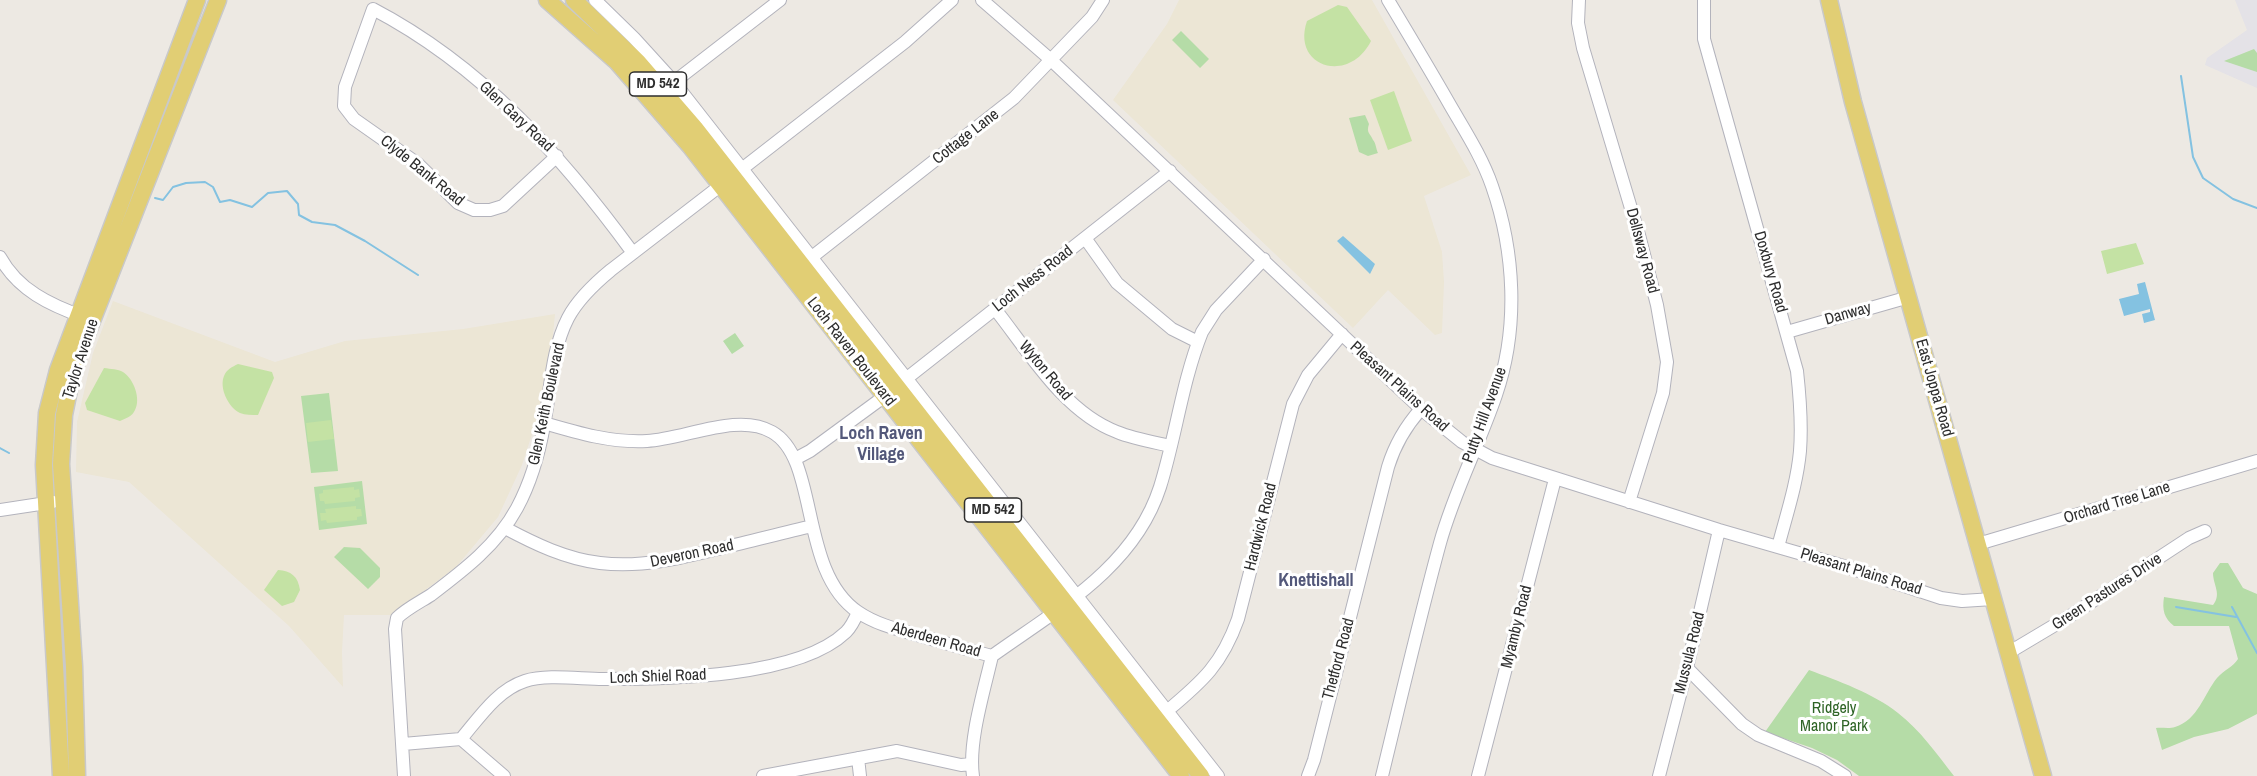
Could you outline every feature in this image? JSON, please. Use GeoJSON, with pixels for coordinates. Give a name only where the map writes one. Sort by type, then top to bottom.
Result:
{"type":"FeatureCollection","features":[{"type":"Feature","properties":{"kind":"main road","name":"Taylor Avenue"},"geometry":{"type":"LineString","coordinates":[[61,776],[55,502],[64,415],[85,318],[136,160],[197,0]]}},
{"type":"Feature","properties":{"kind":"main road","name":"Taylor Avenue"},"geometry":{"type":"LineString","coordinates":[[85,318],[130,225],[218,0]]}},
{"type":"Feature","properties":{"kind":"main road","name":"Loch Raven Boulevard"},"geometry":{"type":"LineString","coordinates":[[547,0],[617,62],[650,98],[732,177]]}},
{"type":"Feature","properties":{"kind":"main road","name":"Loch Raven Boulevard"},"geometry":{"type":"LineString","coordinates":[[574,0],[655,80],[1201,776]]}},
{"type":"Feature","properties":{"kind":"main road","name":"East Joppa Road"},"geometry":{"type":"LineString","coordinates":[[1829,0],[1853,102],[2043,776]]}},
{"type":"Feature","properties":{"kind":"main road"},"geometry":{"type":"LineString","coordinates":[[130,225],[130,206],[141,177],[140,165],[136,160]]}},
{"type":"Feature","properties":{"kind":"main road","name":"Taylor Avenue"},"geometry":{"type":"LineString","coordinates":[[55,502],[74,666],[77,776]]}},
{"type":"Feature","properties":{"kind":"main road","name":"Loch Raven Boulevard"},"geometry":{"type":"LineString","coordinates":[[1065,604],[1181,776]]}},
{"type":"Feature","properties":{"kind":"street","name":"Loch Raven Boulevard"},"geometry":{"type":"LineString","coordinates":[[595,0],[674,82],[732,177],[813,257],[896,387],[1065,604],[1167,711],[1218,776]]}},
{"type":"Feature","properties":{"kind":"street","name":"Glen Keith Boulevard"},"geometry":{"type":"LineString","coordinates":[[403,744],[395,629],[397,618],[462,571],[505,528],[530,480],[544,423],[555,355],[568,318],[594,284],[905,42],[952,0]]}},
{"type":"Feature","properties":{"kind":"street","name":"Pleasant Plains Road"},"geometry":{"type":"LineString","coordinates":[[982,0],[1052,60],[1421,409],[1474,450],[1555,479],[1947,599],[1962,601],[1993,599]]}},
{"type":"Feature","properties":{"kind":"street","name":"Cottage Lane"},"geometry":{"type":"LineString","coordinates":[[813,257],[1002,108],[1052,60],[1092,17],[1103,0]]}},
{"type":"Feature","properties":{"kind":"street","name":"Putty Hill Avenue"},"geometry":{"type":"LineString","coordinates":[[1382,776],[1440,541],[1458,489],[1496,395],[1506,354],[1511,295],[1507,244],[1492,185],[1481,160],[1388,0]]}},
{"type":"Feature","properties":{"kind":"street","name":"Dellsway Road"},"geometry":{"type":"LineString","coordinates":[[1579,0],[1578,23],[1583,48],[1639,235],[1657,305],[1667,362],[1663,393],[1629,502]]}},
{"type":"Feature","properties":{"kind":"street","name":"Doxbury Road"},"geometry":{"type":"LineString","coordinates":[[1704,0],[1704,39],[1787,332],[1798,380],[1800,452],[1778,547]]}},
{"type":"Feature","properties":{"kind":"street"},"geometry":{"type":"LineString","coordinates":[[674,82],[773,2]]}},
{"type":"Feature","properties":{"kind":"street","name":"Clyde Bank Road"},"geometry":{"type":"LineString","coordinates":[[374,9],[345,87],[343,97],[346,110],[354,119],[418,164],[458,203],[469,209],[482,211],[503,206],[557,156]]}},
{"type":"Feature","properties":{"kind":"street","name":"Glen Gary Road"},"geometry":{"type":"LineString","coordinates":[[374,9],[429,43],[475,78],[531,128],[591,196],[633,253]]}},
{"type":"Feature","properties":{"kind":"street","name":"Loch Ness Road"},"geometry":{"type":"LineString","coordinates":[[795,459],[810,451],[896,387],[1170,171]]}},
{"type":"Feature","properties":{"kind":"street"},"geometry":{"type":"LineString","coordinates":[[1085,238],[1116,282],[1172,329],[1198,342]]}},
{"type":"Feature","properties":{"kind":"street"},"geometry":{"type":"LineString","coordinates":[[0,257],[10,274],[28,290],[40,298],[85,318]]}},
{"type":"Feature","properties":{"kind":"street","name":"Aberdeen Road"},"geometry":{"type":"LineString","coordinates":[[544,423],[610,439],[647,441],[736,424],[755,425],[774,433],[783,440],[795,459],[819,555],[828,576],[844,598],[858,612],[890,627],[992,656],[1065,604],[1109,569],[1138,532],[1157,495],[1198,342],[1216,310],[1264,259]]}},
{"type":"Feature","properties":{"kind":"street","name":"Danway"},"geometry":{"type":"LineString","coordinates":[[1787,332],[1909,297]]}},
{"type":"Feature","properties":{"kind":"street","name":"Wyton Road"},"geometry":{"type":"LineString","coordinates":[[995,309],[1057,388],[1079,410],[1116,432],[1170,446]]}},
{"type":"Feature","properties":{"kind":"street","name":"Hardwick Road"},"geometry":{"type":"LineString","coordinates":[[1167,711],[1208,675],[1226,650],[1238,619],[1293,404],[1308,375],[1342,334]]}},
{"type":"Feature","properties":{"kind":"street","name":"Thetford Road"},"geometry":{"type":"LineString","coordinates":[[1308,776],[1388,467],[1395,445],[1404,428],[1421,409]]}},
{"type":"Feature","properties":{"kind":"street","name":"Orchard Tree Lane"},"geometry":{"type":"LineString","coordinates":[[1978,544],[2257,461]]}},
{"type":"Feature","properties":{"kind":"street","name":"Myamby Road"},"geometry":{"type":"LineString","coordinates":[[1478,776],[1555,479]]}},
{"type":"Feature","properties":{"kind":"street"},"geometry":{"type":"LineString","coordinates":[[0,510],[55,502]]}},
{"type":"Feature","properties":{"kind":"street","name":"Deveron Road"},"geometry":{"type":"LineString","coordinates":[[505,528],[533,543],[581,559],[599,563],[642,564],[676,559],[812,526]]}},
{"type":"Feature","properties":{"kind":"street","name":"Mussula Road"},"geometry":{"type":"LineString","coordinates":[[1659,776],[1719,530]]}},
{"type":"Feature","properties":{"kind":"street","name":"Green Pastures Drive"},"geometry":{"type":"LineString","coordinates":[[2008,653],[2070,616],[2190,538],[2205,531]]}},
{"type":"Feature","properties":{"kind":"street","name":"Loch Shiel Road"},"geometry":{"type":"LineString","coordinates":[[461,740],[498,697],[524,681],[715,674],[759,668],[804,656],[826,646],[846,632],[858,612]]}},
{"type":"Feature","properties":{"kind":"street"},"geometry":{"type":"LineString","coordinates":[[763,776],[897,751],[961,765],[972,770],[979,713],[992,656]]}},
{"type":"Feature","properties":{"kind":"street"},"geometry":{"type":"LineString","coordinates":[[1687,668],[1750,729],[1770,741],[1821,761],[1845,776]]}},
{"type":"Feature","properties":{"kind":"street"},"geometry":{"type":"LineString","coordinates":[[404,776],[403,744],[461,740],[504,776]]}},
{"type":"Feature","properties":{"kind":"street"},"geometry":{"type":"LineString","coordinates":[[858,758],[860,776]]}},
{"type":"Feature","properties":{"kind":"shaded area"},"geometry":{"type":"Polygon","coordinates":[[[1179,0],[1372,0],[1471,175],[1424,196],[1442,252],[1444,282],[1442,333],[1435,335],[1388,290],[1353,328],[1113,100],[1167,24],[1179,0]]]}},
{"type":"Feature","properties":{"kind":"shaded area"},"geometry":{"type":"Polygon","coordinates":[[[2235,0],[2257,0],[2257,88],[2205,65],[2207,58],[2247,30],[2235,0]]]}},
{"type":"Feature","properties":{"kind":"shaded area"},"geometry":{"type":"Polygon","coordinates":[[[113,301],[275,362],[345,341],[463,329],[555,314],[548,385],[522,465],[498,517],[456,567],[392,615],[344,615],[343,687],[289,626],[129,482],[76,472],[77,422],[93,353],[113,301]]]}},
{"type":"Feature","properties":{"kind":"green space"},"geometry":{"type":"Polygon","coordinates":[[[1338,5],[1347,7],[1371,41],[1361,55],[1349,63],[1337,66],[1325,65],[1314,59],[1307,50],[1304,37],[1307,21],[1338,5]]]}},
{"type":"Feature","properties":{"kind":"green space"},"geometry":{"type":"Polygon","coordinates":[[[1181,31],[1209,59],[1200,68],[1172,40],[1181,31]]]}},
{"type":"Feature","properties":{"kind":"green space"},"geometry":{"type":"Polygon","coordinates":[[[2254,49],[2257,53],[2257,72],[2224,61],[2254,49]]]}},
{"type":"Feature","properties":{"kind":"green space"},"geometry":{"type":"Polygon","coordinates":[[[1394,91],[1412,141],[1388,150],[1370,100],[1394,91]]]}},
{"type":"Feature","properties":{"kind":"green space"},"geometry":{"type":"Polygon","coordinates":[[[1365,115],[1369,124],[1368,131],[1378,153],[1368,156],[1359,152],[1349,118],[1365,115]]]}},
{"type":"Feature","properties":{"kind":"green space"},"geometry":{"type":"Polygon","coordinates":[[[2136,243],[2144,264],[2107,274],[2101,251],[2136,243]]]}},
{"type":"Feature","properties":{"kind":"green space"},"geometry":{"type":"Polygon","coordinates":[[[735,333],[744,346],[732,354],[723,341],[735,333]]]}},
{"type":"Feature","properties":{"kind":"green space"},"geometry":{"type":"Polygon","coordinates":[[[238,364],[272,372],[274,378],[258,415],[240,413],[226,397],[223,386],[224,376],[228,370],[238,364]]]}},
{"type":"Feature","properties":{"kind":"green space"},"geometry":{"type":"Polygon","coordinates":[[[104,368],[123,372],[130,379],[135,390],[137,405],[135,410],[131,416],[120,421],[87,410],[85,403],[104,368]]]}},
{"type":"Feature","properties":{"kind":"green space"},"geometry":{"type":"Polygon","coordinates":[[[329,393],[338,471],[311,473],[301,396],[329,393]]]}},
{"type":"Feature","properties":{"kind":"green space"},"geometry":{"type":"Polygon","coordinates":[[[331,420],[334,439],[308,442],[306,423],[331,420]]]}},
{"type":"Feature","properties":{"kind":"green space"},"geometry":{"type":"Polygon","coordinates":[[[362,481],[367,524],[319,530],[314,487],[362,481]]]}},
{"type":"Feature","properties":{"kind":"green space"},"geometry":{"type":"Polygon","coordinates":[[[354,487],[354,490],[359,489],[360,497],[355,498],[355,501],[325,504],[324,501],[320,501],[319,494],[323,493],[323,490],[354,487]]]}},
{"type":"Feature","properties":{"kind":"green space"},"geometry":{"type":"Polygon","coordinates":[[[356,506],[356,509],[361,509],[362,516],[357,517],[357,520],[327,523],[326,520],[321,521],[320,513],[326,513],[325,509],[356,506]]]}},
{"type":"Feature","properties":{"kind":"green space"},"geometry":{"type":"Polygon","coordinates":[[[344,547],[360,548],[380,568],[380,577],[368,589],[334,557],[344,547]]]}},
{"type":"Feature","properties":{"kind":"green space"},"geometry":{"type":"Polygon","coordinates":[[[2220,563],[2228,563],[2243,588],[2257,594],[2257,714],[2228,729],[2194,737],[2162,750],[2156,728],[2175,727],[2189,719],[2200,706],[2212,684],[2238,659],[2229,626],[2174,626],[2166,617],[2164,610],[2164,597],[2213,605],[2217,593],[2213,573],[2220,563]]]}},
{"type":"Feature","properties":{"kind":"green space"},"geometry":{"type":"Polygon","coordinates":[[[278,570],[293,575],[298,581],[300,590],[294,602],[282,606],[264,590],[278,570]]]}},
{"type":"Feature","properties":{"kind":"green space","name":"Ridgely Manor Park"},"geometry":{"type":"Polygon","coordinates":[[[1809,670],[1866,694],[1898,713],[1921,735],[1954,776],[1859,776],[1837,760],[1812,748],[1765,732],[1809,670]]]}},
{"type":"Feature","properties":{"kind":"water"},"geometry":{"type":"Polygon","coordinates":[[[1343,236],[1375,264],[1370,274],[1337,241],[1343,236]]]}},
{"type":"Feature","properties":{"kind":"water"},"geometry":{"type":"Polygon","coordinates":[[[2145,282],[2155,320],[2144,323],[2142,314],[2150,312],[2150,309],[2124,316],[2119,299],[2139,294],[2137,284],[2145,282]]]}},
{"type":"Feature","properties":{"kind":"waterway"},"geometry":{"type":"LineString","coordinates":[[2181,76],[2193,157],[2203,178],[2233,199],[2257,208]]}},
{"type":"Feature","properties":{"kind":"waterway"},"geometry":{"type":"LineString","coordinates":[[155,198],[163,200],[173,187],[186,183],[205,182],[213,187],[220,202],[230,200],[252,207],[268,193],[287,191],[298,204],[299,215],[312,222],[335,225],[418,275]]}},
{"type":"Feature","properties":{"kind":"waterway"},"geometry":{"type":"LineString","coordinates":[[0,448],[9,453]]}},
{"type":"Feature","properties":{"kind":"waterway"},"geometry":{"type":"LineString","coordinates":[[2176,607],[2236,617]]}},
{"type":"Feature","properties":{"kind":"waterway"},"geometry":{"type":"LineString","coordinates":[[2232,607],[2257,653]]}},
{"type":"Feature","properties":{"kind":"district","name":"Loch Raven Village"},"geometry":{"type":"Point","coordinates":[881,444]}},
{"type":"Feature","properties":{"kind":"district","name":"Knettishall"},"geometry":{"type":"Point","coordinates":[1316,581]}}]}
